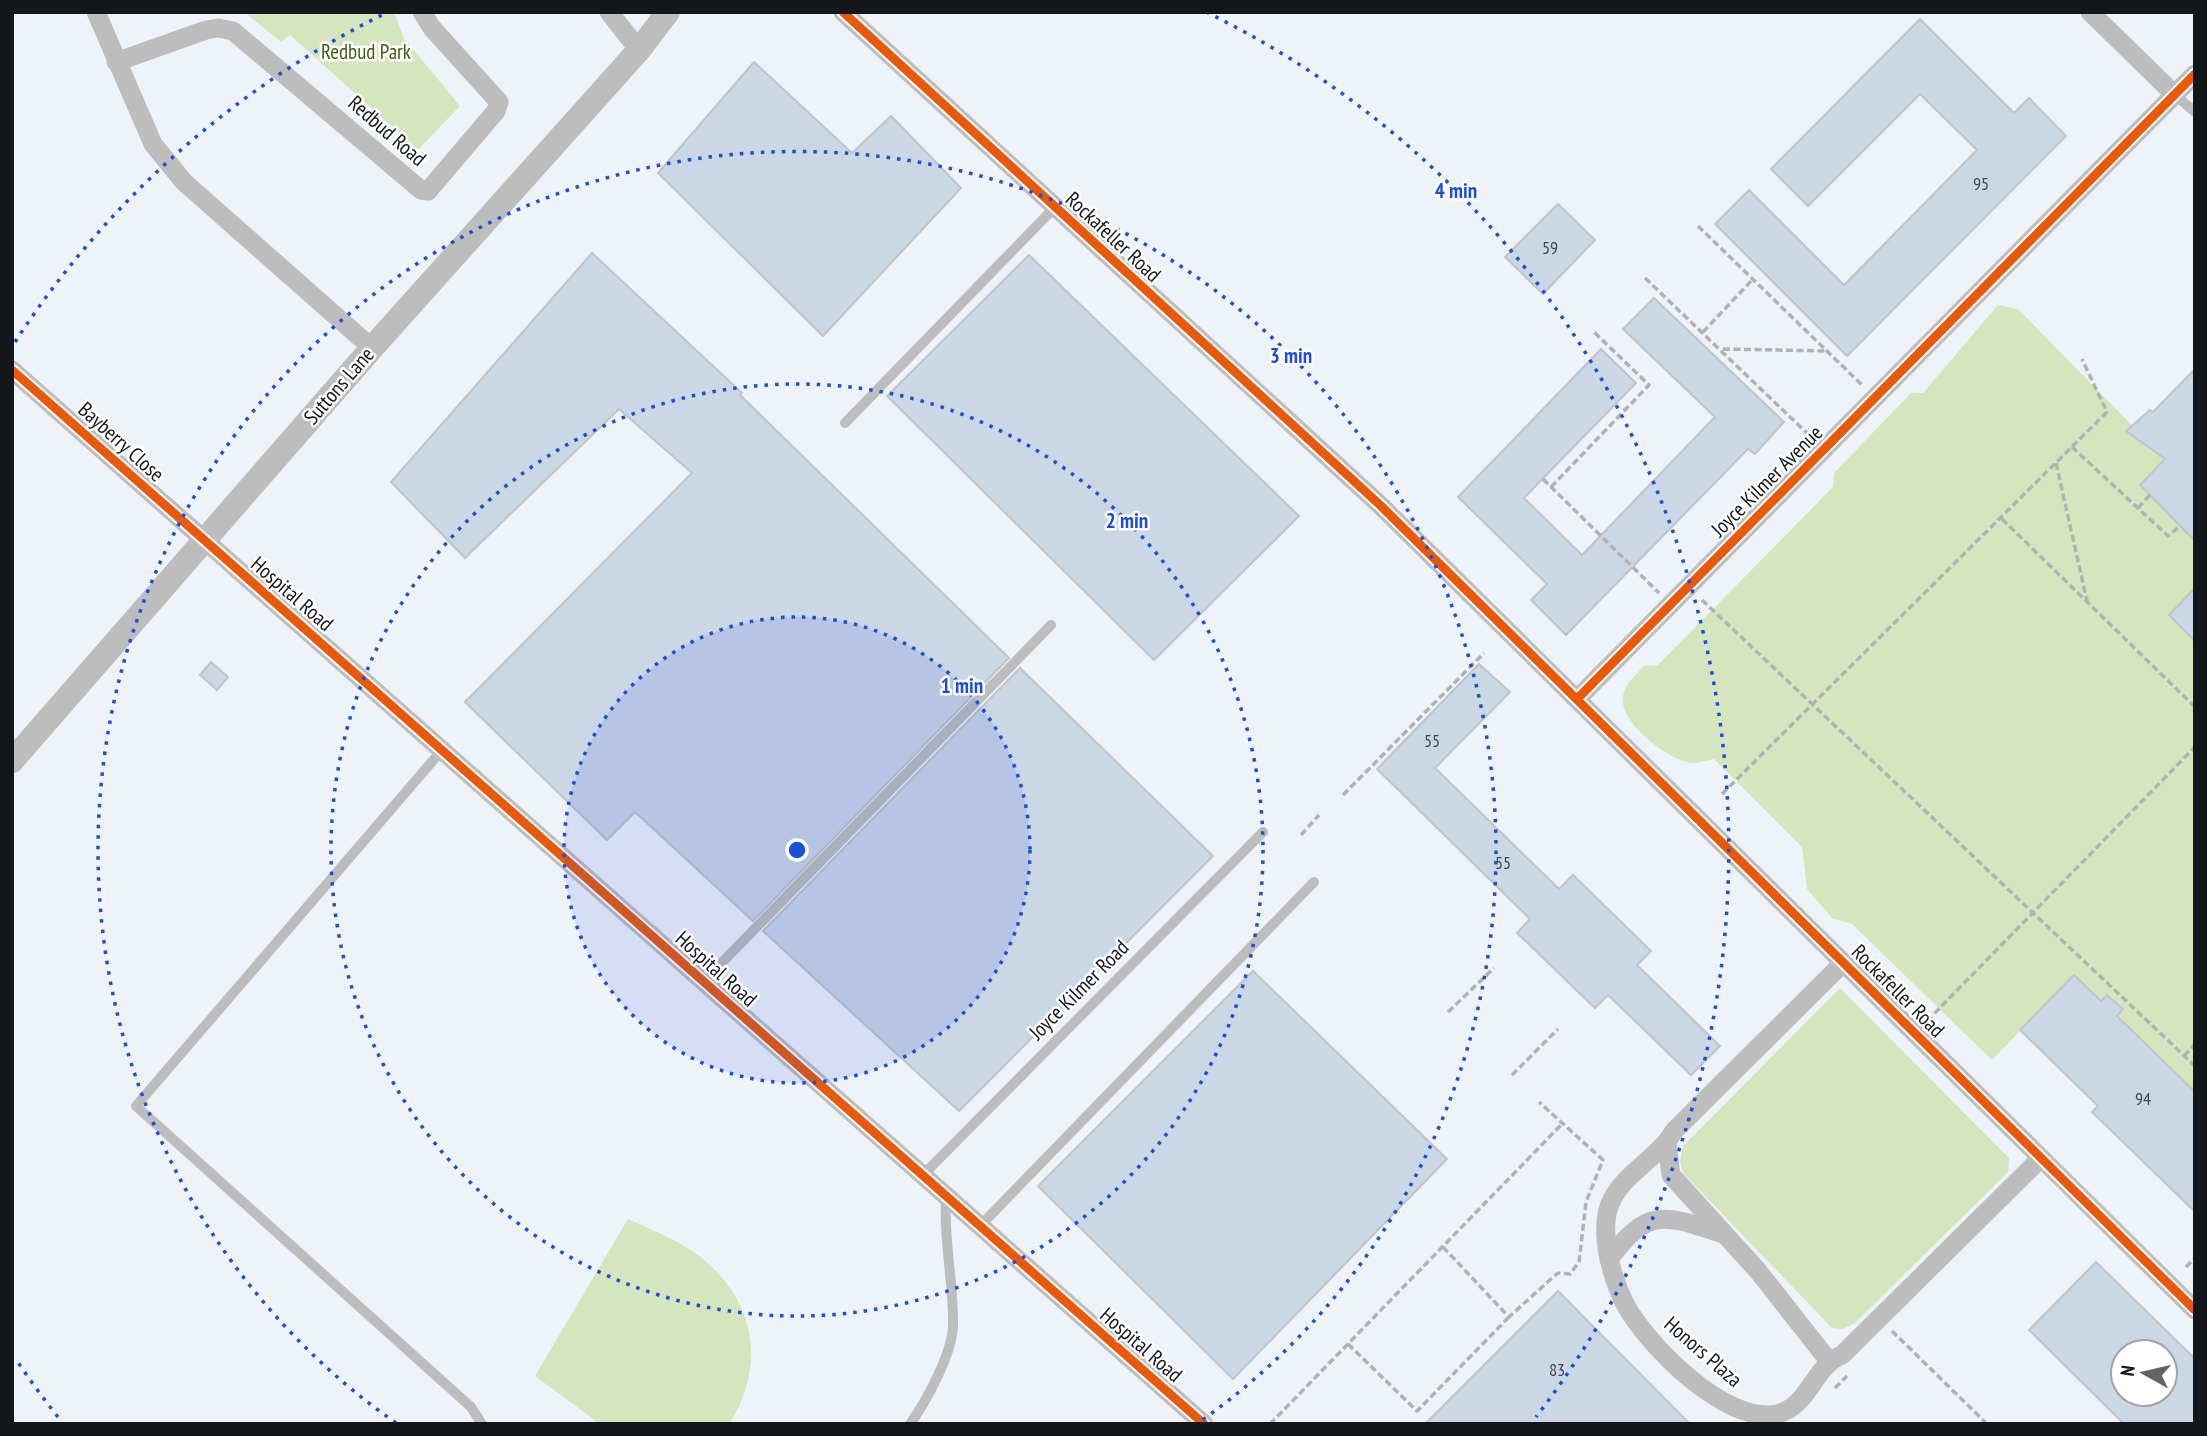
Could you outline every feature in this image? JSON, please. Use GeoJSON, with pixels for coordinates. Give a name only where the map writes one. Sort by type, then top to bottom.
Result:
{"type":"FeatureCollection","features":[{"type":"Feature","properties":{"kind":"street"},"geometry":{"type":"LineString","coordinates":[[96,12],[153,144],[184,182],[372,348]]}},
{"type":"Feature","properties":{"kind":"street","name":"Redbud Road"},"geometry":{"type":"LineString","coordinates":[[116,62],[206,30],[218,28],[233,31],[421,190],[428,191],[496,111],[499,102],[432,28],[422,12]]}},
{"type":"Feature","properties":{"kind":"street"},"geometry":{"type":"LineString","coordinates":[[609,12],[639,50]]}},
{"type":"Feature","properties":{"kind":"street","name":"Suttons Lane"},"geometry":{"type":"LineString","coordinates":[[12,761],[372,348],[639,50],[668,12]]}},
{"type":"Feature","properties":{"kind":"street","name":"Rockafeller Road"},"geometry":{"type":"LineString","coordinates":[[843,12],[1360,487],[1578,698],[2195,1310]]}},
{"type":"Feature","properties":{"kind":"street"},"geometry":{"type":"LineString","coordinates":[[2090,12],[2174,94]]}},
{"type":"Feature","properties":{"kind":"street","name":"Joyce Kilmer Avenue"},"geometry":{"type":"LineString","coordinates":[[1578,698],[2195,74]]}},
{"type":"Feature","properties":{"kind":"street","name":"Bayberry Close"},"geometry":{"type":"LineString","coordinates":[[12,370],[206,541]]}},
{"type":"Feature","properties":{"kind":"street","name":"Hospital Road"},"geometry":{"type":"LineString","coordinates":[[206,541],[1204,1424]]}},
{"type":"Feature","properties":{"kind":"street","name":"Honors Plaza"},"geometry":{"type":"LineString","coordinates":[[1844,962],[1674,1131],[1667,1144],[1619,1185],[1605,1220],[1609,1259],[1625,1303],[1647,1335],[1704,1388],[1731,1407],[1755,1414],[1778,1414],[1800,1402],[1828,1360],[1848,1349],[2041,1158]]}},
{"type":"Feature","properties":{"kind":"street"},"geometry":{"type":"LineString","coordinates":[[1667,1144],[1671,1175],[1726,1236],[1828,1360]]}},
{"type":"Feature","properties":{"kind":"street"},"geometry":{"type":"LineString","coordinates":[[1609,1259],[1630,1232],[1647,1222],[1667,1219],[1684,1221],[1726,1236]]}},
{"type":"Feature","properties":{"kind":"lane"},"geometry":{"type":"LineString","coordinates":[[2174,94],[2195,112]]}},
{"type":"Feature","properties":{"kind":"lane"},"geometry":{"type":"LineString","coordinates":[[845,423],[1055,207]]}},
{"type":"Feature","properties":{"kind":"lane"},"geometry":{"type":"LineString","coordinates":[[704,981],[1051,625]]}},
{"type":"Feature","properties":{"kind":"lane"},"geometry":{"type":"LineString","coordinates":[[442,750],[136,1106],[471,1407],[482,1424]]}},
{"type":"Feature","properties":{"kind":"lane","name":"Joyce Kilmer Road"},"geometry":{"type":"LineString","coordinates":[[923,1175],[1263,832]]}},
{"type":"Feature","properties":{"kind":"lane"},"geometry":{"type":"LineString","coordinates":[[980,1226],[1314,882]]}},
{"type":"Feature","properties":{"kind":"lane"},"geometry":{"type":"LineString","coordinates":[[910,1424],[930,1397],[953,1328],[944,1232],[946,1196]]}},
{"type":"Feature","properties":{"kind":"path"},"geometry":{"type":"LineString","coordinates":[[1698,226],[1875,397]]}},
{"type":"Feature","properties":{"kind":"path"},"geometry":{"type":"LineString","coordinates":[[1646,278],[1824,449]]}},
{"type":"Feature","properties":{"kind":"path"},"geometry":{"type":"LineString","coordinates":[[1703,332],[1753,279]]}},
{"type":"Feature","properties":{"kind":"path"},"geometry":{"type":"LineString","coordinates":[[1551,487],[1649,385],[1594,332]]}},
{"type":"Feature","properties":{"kind":"path"},"geometry":{"type":"LineString","coordinates":[[1721,349],[1827,351]]}},
{"type":"Feature","properties":{"kind":"path"},"geometry":{"type":"LineString","coordinates":[[1722,794],[2107,412],[2082,359]]}},
{"type":"Feature","properties":{"kind":"path"},"geometry":{"type":"LineString","coordinates":[[2072,447],[2168,536],[2180,526]]}},
{"type":"Feature","properties":{"kind":"path"},"geometry":{"type":"LineString","coordinates":[[2056,463],[2087,602]]}},
{"type":"Feature","properties":{"kind":"path"},"geometry":{"type":"LineString","coordinates":[[1543,479],[1671,604]]}},
{"type":"Feature","properties":{"kind":"path"},"geometry":{"type":"LineString","coordinates":[[2138,508],[2150,495]]}},
{"type":"Feature","properties":{"kind":"path"},"geometry":{"type":"LineString","coordinates":[[2001,519],[2195,707]]}},
{"type":"Feature","properties":{"kind":"path"},"geometry":{"type":"LineString","coordinates":[[1688,586],[2195,1066]]}},
{"type":"Feature","properties":{"kind":"path"},"geometry":{"type":"LineString","coordinates":[[1343,795],[1484,653]]}},
{"type":"Feature","properties":{"kind":"path"},"geometry":{"type":"LineString","coordinates":[[1934,1015],[2195,747]]}},
{"type":"Feature","properties":{"kind":"path"},"geometry":{"type":"LineString","coordinates":[[1301,835],[1319,815]]}},
{"type":"Feature","properties":{"kind":"path"},"geometry":{"type":"LineString","coordinates":[[1447,1012],[1494,968]]}},
{"type":"Feature","properties":{"kind":"path"},"geometry":{"type":"LineString","coordinates":[[1512,1075],[1558,1029]]}},
{"type":"Feature","properties":{"kind":"path"},"geometry":{"type":"LineString","coordinates":[[2184,1056],[2195,1044]]}},
{"type":"Feature","properties":{"kind":"path"},"geometry":{"type":"LineString","coordinates":[[1348,1344],[1417,1411],[1509,1317],[1552,1278],[1558,1273],[1570,1274],[1579,1262],[1586,1202],[1603,1160],[1539,1102]]}},
{"type":"Feature","properties":{"kind":"path"},"geometry":{"type":"LineString","coordinates":[[1270,1424],[1563,1123]]}},
{"type":"Feature","properties":{"kind":"path"},"geometry":{"type":"LineString","coordinates":[[1443,1247],[1509,1317]]}},
{"type":"Feature","properties":{"kind":"path"},"geometry":{"type":"LineString","coordinates":[[2186,1267],[2195,1258]]}},
{"type":"Feature","properties":{"kind":"path"},"geometry":{"type":"LineString","coordinates":[[1884,1339],[1894,1330],[1987,1424]]}},
{"type":"Feature","properties":{"kind":"path"},"geometry":{"type":"LineString","coordinates":[[1827,1395],[1856,1366]]}},
{"type":"Feature","properties":{"kind":"green space","name":"Redbud Park"},"geometry":{"type":"Polygon","coordinates":[[[244,12],[394,12],[404,38],[460,106],[418,150],[290,35],[281,42],[244,12]]]}},
{"type":"Feature","properties":{"kind":"green space"},"geometry":{"type":"Polygon","coordinates":[[[1998,305],[2018,309],[2165,459],[2140,485],[2195,541],[2195,588],[2169,615],[2195,641],[2195,1092],[2074,975],[1992,1060],[1852,924],[1832,918],[1807,889],[1802,847],[1714,759],[1692,763],[1672,756],[1640,732],[1623,703],[1626,687],[1644,666],[1658,665],[1833,487],[1834,473],[1911,393],[1923,393],[1998,305]]]}},
{"type":"Feature","properties":{"kind":"green space"},"geometry":{"type":"Polygon","coordinates":[[[1840,988],[2009,1158],[2008,1172],[1855,1323],[1843,1329],[1832,1328],[1683,1173],[1680,1162],[1683,1146],[1840,988]]]}},
{"type":"Feature","properties":{"kind":"green space"},"geometry":{"type":"Polygon","coordinates":[[[628,1219],[672,1239],[703,1259],[727,1284],[739,1303],[747,1322],[751,1363],[740,1404],[729,1424],[600,1424],[535,1376],[628,1219]]]}},
{"type":"Feature","properties":{"kind":"building"},"geometry":{"type":"Polygon","coordinates":[[[1920,19],[2014,113],[2029,98],[2066,136],[1847,356],[1715,224],[1749,190],[1844,285],[1977,150],[1920,94],[1808,206],[1771,169],[1920,19]]]}},
{"type":"Feature","properties":{"kind":"building"},"geometry":{"type":"Polygon","coordinates":[[[754,62],[852,153],[891,116],[961,188],[823,336],[658,173],[754,62]]]}},
{"type":"Feature","properties":{"kind":"building"},"geometry":{"type":"Polygon","coordinates":[[[1558,204],[1595,240],[1543,294],[1505,257],[1558,204]]]}},
{"type":"Feature","properties":{"kind":"building"},"geometry":{"type":"Polygon","coordinates":[[[592,253],[742,393],[740,395],[1009,658],[753,921],[635,812],[607,840],[465,702],[692,473],[619,409],[465,558],[391,482],[592,253]]]}},
{"type":"Feature","properties":{"kind":"building"},"geometry":{"type":"Polygon","coordinates":[[[1029,255],[1299,516],[1154,660],[887,396],[1029,255]]]}},
{"type":"Feature","properties":{"kind":"building"},"geometry":{"type":"Polygon","coordinates":[[[1654,298],[1784,422],[1755,454],[1748,449],[1566,635],[1531,600],[1547,584],[1458,497],[1601,349],[1636,383],[1524,498],[1582,555],[1715,417],[1623,329],[1654,298]]]}},
{"type":"Feature","properties":{"kind":"building"},"geometry":{"type":"Polygon","coordinates":[[[2195,369],[2195,541],[2140,485],[2165,459],[2126,431],[2150,410],[2153,412],[2195,369]]]}},
{"type":"Feature","properties":{"kind":"building"},"geometry":{"type":"Polygon","coordinates":[[[2195,588],[2195,641],[2169,615],[2195,588]]]}},
{"type":"Feature","properties":{"kind":"building"},"geometry":{"type":"Polygon","coordinates":[[[211,662],[228,677],[217,690],[200,675],[211,662]]]}},
{"type":"Feature","properties":{"kind":"building"},"geometry":{"type":"Polygon","coordinates":[[[1479,664],[1510,692],[1435,768],[1559,889],[1573,875],[1651,951],[1637,965],[1720,1046],[1691,1075],[1608,995],[1595,1008],[1517,933],[1530,919],[1377,769],[1479,664]]]}},
{"type":"Feature","properties":{"kind":"building"},"geometry":{"type":"Polygon","coordinates":[[[1020,668],[1213,856],[959,1111],[763,931],[1020,668]]]}},
{"type":"Feature","properties":{"kind":"building"},"geometry":{"type":"Polygon","coordinates":[[[1253,971],[1447,1159],[1233,1379],[1038,1186],[1253,971]]]}},
{"type":"Feature","properties":{"kind":"building"},"geometry":{"type":"Polygon","coordinates":[[[2074,975],[2101,1001],[2107,995],[2123,1009],[2117,1016],[2195,1092],[2195,1212],[2092,1112],[2098,1106],[2020,1030],[2074,975]]]}},
{"type":"Feature","properties":{"kind":"building"},"geometry":{"type":"Polygon","coordinates":[[[2096,1262],[2174,1338],[2109,1338],[2109,1408],[2179,1408],[2179,1343],[2195,1359],[2195,1424],[2124,1424],[2029,1330],[2096,1262]]]}},
{"type":"Feature","properties":{"kind":"building"},"geometry":{"type":"Polygon","coordinates":[[[1558,1291],[1690,1424],[1425,1424],[1558,1291]]]}},
{"type":"Feature","properties":{"kind":"cycle path"},"geometry":{"type":"LineString","coordinates":[[843,12],[1380,505],[2195,1310]]}},
{"type":"Feature","properties":{"kind":"cycle path"},"geometry":{"type":"LineString","coordinates":[[1578,698],[2195,74]]}},
{"type":"Feature","properties":{"kind":"cycle path"},"geometry":{"type":"LineString","coordinates":[[12,370],[1204,1424]]}}]}
